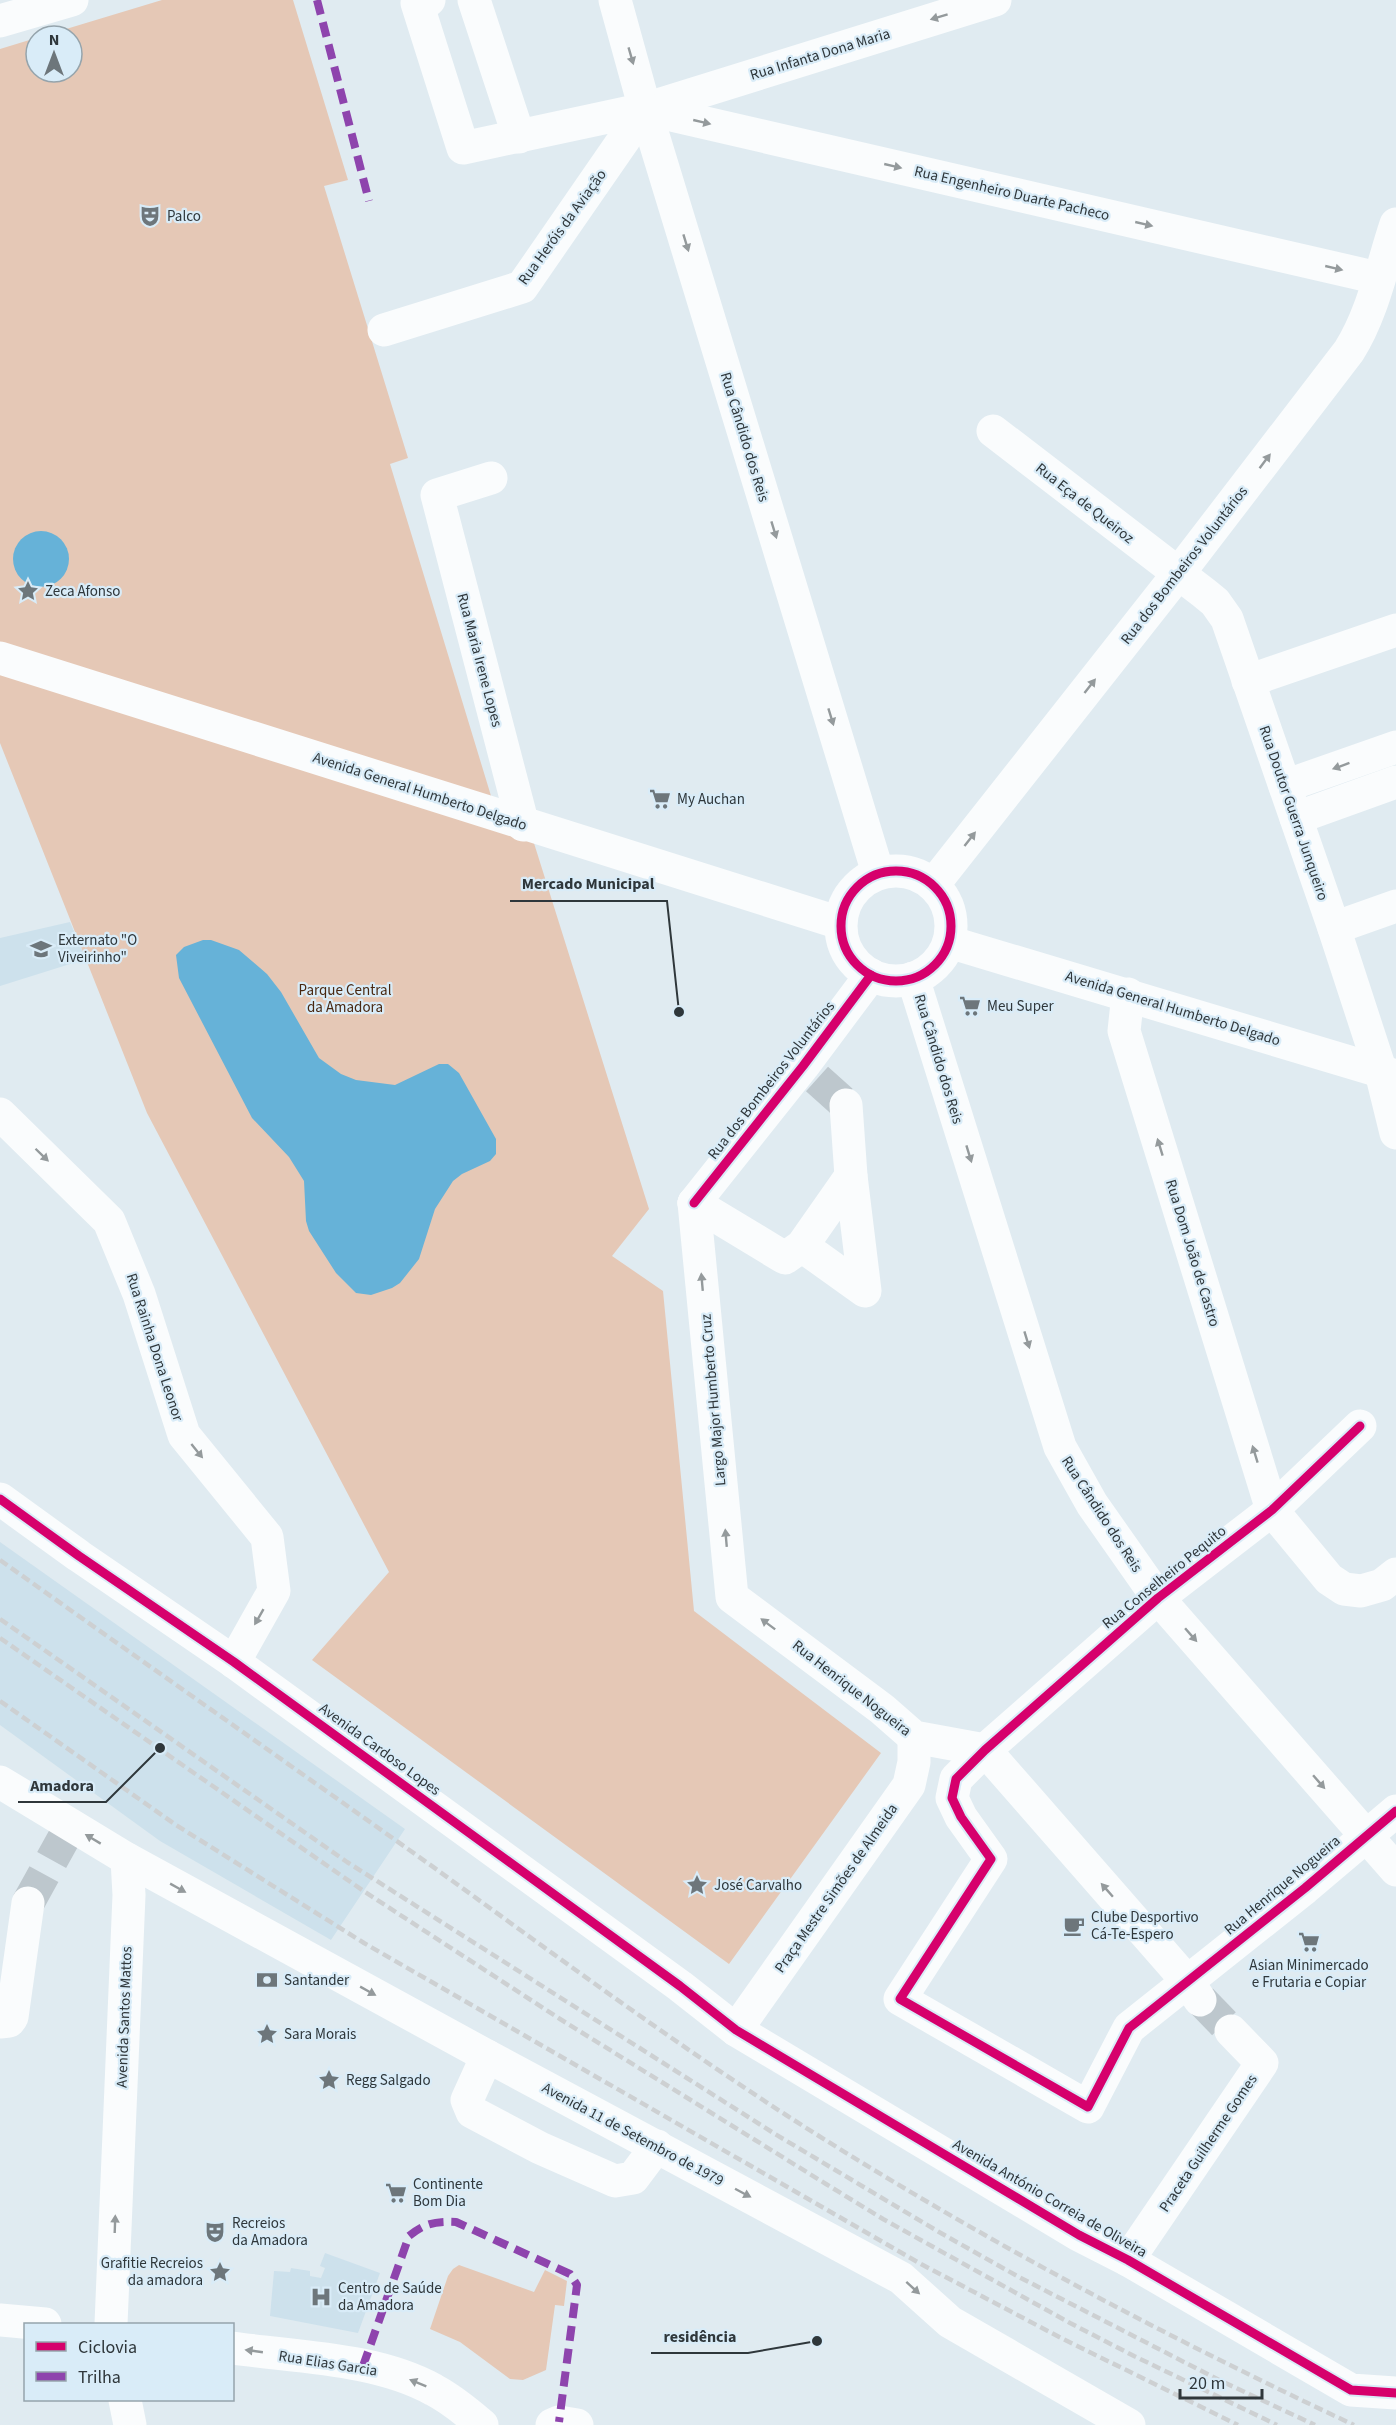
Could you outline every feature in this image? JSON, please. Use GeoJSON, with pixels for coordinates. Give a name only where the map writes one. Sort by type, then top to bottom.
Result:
{"type":"FeatureCollection","features":[{"type":"Feature","properties":{"kind":"street"},"geometry":{"type":"LineString","coordinates":[[0,21],[72,0]]}},
{"type":"Feature","properties":{"kind":"street","name":"Rua Infanta Dona Maria"},"geometry":{"type":"LineString","coordinates":[[429,0],[417,3],[464,148],[645,109],[995,0]]}},
{"type":"Feature","properties":{"kind":"street"},"geometry":{"type":"LineString","coordinates":[[474,0],[519,137]]}},
{"type":"Feature","properties":{"kind":"street","name":"Rua Cândido dos Reis"},"geometry":{"type":"LineString","coordinates":[[615,0],[645,109],[878,873]]}},
{"type":"Feature","properties":{"kind":"street","name":"Rua Engenheiro Duarte Pacheco"},"geometry":{"type":"LineString","coordinates":[[645,109],[1378,278]]}},
{"type":"Feature","properties":{"kind":"street","name":"Rua Heróis da Aviação"},"geometry":{"type":"LineString","coordinates":[[384,330],[522,287],[645,109]]}},
{"type":"Feature","properties":{"kind":"street","name":"Rua dos Bombeiros Voluntários"},"geometry":{"type":"LineString","coordinates":[[933,885],[1178,574],[1349,351],[1360,333],[1396,224]]}},
{"type":"Feature","properties":{"kind":"street","name":"Rua Eça de Queiroz"},"geometry":{"type":"LineString","coordinates":[[993,431],[1178,574]]}},
{"type":"Feature","properties":{"kind":"street","name":"Rua Maria Irene Lopes"},"geometry":{"type":"LineString","coordinates":[[491,478],[437,495],[523,825]]}},
{"type":"Feature","properties":{"kind":"street","name":"Rua Doutor Guerra Junqueiro"},"geometry":{"type":"LineString","coordinates":[[1178,574],[1222,610],[1334,928],[1389,1074]]}},
{"type":"Feature","properties":{"kind":"street"},"geometry":{"type":"LineString","coordinates":[[1248,681],[1396,630]]}},
{"type":"Feature","properties":{"kind":"street","name":"Avenida General Humberto Delgado"},"geometry":{"type":"LineString","coordinates":[[0,658],[523,825],[840,923]]}},
{"type":"Feature","properties":{"kind":"street"},"geometry":{"type":"LineString","coordinates":[[1285,786],[1396,747]]}},
{"type":"Feature","properties":{"kind":"street"},"geometry":{"type":"LineString","coordinates":[[1296,818],[1396,782]]}},
{"type":"Feature","properties":{"kind":"street"},"geometry":{"type":"LineString","coordinates":[[893,870],[922,877],[933,885],[943,897],[949,911],[951,926],[949,942],[941,957],[929,970],[913,978],[899,981],[885,980],[871,975],[858,966],[848,954],[842,939],[840,923],[844,907],[852,892],[864,881],[878,873],[893,870]]}},
{"type":"Feature","properties":{"kind":"street"},"geometry":{"type":"LineString","coordinates":[[1334,928],[1396,906]]}},
{"type":"Feature","properties":{"kind":"street","name":"Avenida General Humberto Delgado"},"geometry":{"type":"LineString","coordinates":[[949,942],[1389,1074]]}},
{"type":"Feature","properties":{"kind":"street","name":"Rua dos Bombeiros Voluntários"},"geometry":{"type":"LineString","coordinates":[[694,1203],[810,1073],[871,975]]}},
{"type":"Feature","properties":{"kind":"street","name":"Rua Cândido dos Reis"},"geometry":{"type":"LineString","coordinates":[[913,978],[1060,1447],[1092,1504],[1158,1598],[1396,1870]]}},
{"type":"Feature","properties":{"kind":"street","name":"Rua Dom João de Castro"},"geometry":{"type":"LineString","coordinates":[[1128,994],[1124,1031],[1272,1510]]}},
{"type":"Feature","properties":{"kind":"street"},"geometry":{"type":"LineString","coordinates":[[1389,1074],[1396,1133]]}},
{"type":"Feature","properties":{"kind":"street"},"geometry":{"type":"LineString","coordinates":[[802,1246],[865,1291],[850,1176],[846,1105]]}},
{"type":"Feature","properties":{"kind":"street","name":"Rua Rainha Dona Leonor"},"geometry":{"type":"LineString","coordinates":[[0,1114],[109,1221],[140,1294],[184,1436],[267,1537],[274,1591],[234,1662]]}},
{"type":"Feature","properties":{"kind":"street"},"geometry":{"type":"LineString","coordinates":[[694,1203],[785,1258],[802,1246],[850,1176]]}},
{"type":"Feature","properties":{"kind":"street","name":"Largo Major Humberto Cruz"},"geometry":{"type":"LineString","coordinates":[[694,1203],[732,1597]]}},
{"type":"Feature","properties":{"kind":"street","name":"Rua Conselheiro Pequito"},"geometry":{"type":"LineString","coordinates":[[985,1750],[1158,1598],[1272,1510],[1360,1426]]}},
{"type":"Feature","properties":{"kind":"street","name":"Avenida Cardoso Lopes"},"geometry":{"type":"LineString","coordinates":[[0,1499],[78,1556],[234,1662],[680,1986],[736,2030]]}},
{"type":"Feature","properties":{"kind":"street"},"geometry":{"type":"LineString","coordinates":[[1272,1510],[1329,1579],[1344,1589],[1361,1591],[1382,1585],[1396,1574]]}},
{"type":"Feature","properties":{"kind":"street","name":"Rua Henrique Nogueira"},"geometry":{"type":"LineString","coordinates":[[732,1597],[882,1709],[914,1737],[985,1750]]}},
{"type":"Feature","properties":{"kind":"street","name":"Praça Mestre Simões de Almeida"},"geometry":{"type":"LineString","coordinates":[[736,2030],[909,1785],[914,1762],[914,1737]]}},
{"type":"Feature","properties":{"kind":"street"},"geometry":{"type":"LineString","coordinates":[[985,1750],[1194,1991],[1129,2028],[1088,2107],[900,1999],[991,1858],[960,1817],[952,1798],[956,1779],[985,1750]]}},
{"type":"Feature","properties":{"kind":"street"},"geometry":{"type":"LineString","coordinates":[[0,1782],[127,1859]]}},
{"type":"Feature","properties":{"kind":"street"},"geometry":{"type":"LineString","coordinates":[[897,1802],[952,1798]]}},
{"type":"Feature","properties":{"kind":"street","name":"Rua Henrique Nogueira"},"geometry":{"type":"LineString","coordinates":[[1194,1991],[1305,1888],[1396,1811]]}},
{"type":"Feature","properties":{"kind":"street","name":"Avenida 11 de Setembro de 1979"},"geometry":{"type":"LineString","coordinates":[[127,1859],[487,2056],[901,2278],[950,2322],[1129,2425]]}},
{"type":"Feature","properties":{"kind":"street","name":"Avenida Santos Mattos"},"geometry":{"type":"LineString","coordinates":[[111,2323],[129,1895],[127,1859]]}},
{"type":"Feature","properties":{"kind":"street"},"geometry":{"type":"LineString","coordinates":[[0,1923],[7,1915],[28,1903],[12,2017],[9,2021],[0,2022]]}},
{"type":"Feature","properties":{"kind":"street","name":"Avenida António Correia de Oliveira"},"geometry":{"type":"LineString","coordinates":[[736,2030],[1079,2235],[1128,2260],[1351,2390],[1396,2393]]}},
{"type":"Feature","properties":{"kind":"street","name":"Praceta Guilherme Gomes"},"geometry":{"type":"LineString","coordinates":[[1128,2260],[1262,2063],[1231,2031]]}},
{"type":"Feature","properties":{"kind":"street"},"geometry":{"type":"LineString","coordinates":[[487,2056],[467,2100],[472,2112],[540,2148],[615,2181],[633,2178],[657,2146]]}},
{"type":"Feature","properties":{"kind":"street"},"geometry":{"type":"LineString","coordinates":[[0,2320],[27,2323]]}},
{"type":"Feature","properties":{"kind":"street","name":"Rua Elias Garcia"},"geometry":{"type":"LineString","coordinates":[[234,2348],[363,2366],[397,2375],[433,2389],[482,2425]]}},
{"type":"Feature","properties":{"kind":"street"},"geometry":{"type":"LineString","coordinates":[[125,2401],[130,2425]]}},
{"type":"Feature","properties":{"kind":"street"},"geometry":{"type":"LineString","coordinates":[[552,2425],[559,2422],[577,2425]]}},
{"type":"Feature","properties":{"kind":"shaded area","name":"Externato \"O Viveirinho\""},"geometry":{"type":"Polygon","coordinates":[[[70,922],[86,959],[0,986],[0,938],[70,922]]]}},
{"type":"Feature","properties":{"kind":"shaded area"},"geometry":{"type":"Polygon","coordinates":[[[0,1542],[405,1829],[331,1940],[160,1841],[0,1725],[0,1542]]]}},
{"type":"Feature","properties":{"kind":"shaded area","name":"Centro de Saúde da Amadora"},"geometry":{"type":"Polygon","coordinates":[[[325,2253],[380,2273],[358,2333],[270,2316],[274,2271],[290,2272],[291,2268],[310,2271],[310,2276],[321,2278],[325,2268],[320,2266],[325,2253]]]}},
{"type":"Feature","properties":{"kind":"green space","name":"Parque Central da Amadora"},"geometry":{"type":"Polygon","coordinates":[[[162,0],[293,0],[348,180],[324,186],[408,458],[390,464],[502,832],[533,840],[649,1209],[612,1256],[663,1291],[694,1611],[881,1753],[729,1964],[312,1660],[389,1572],[147,1113],[0,743],[0,49],[24,42],[24,84],[84,84],[83,24],[162,0]]]}},
{"type":"Feature","properties":{"kind":"green space"},"geometry":{"type":"Polygon","coordinates":[[[459,2265],[534,2292],[545,2270],[567,2281],[564,2306],[555,2305],[546,2370],[523,2380],[510,2379],[460,2342],[430,2329],[448,2276],[459,2265]]]}},
{"type":"Feature","properties":{"kind":"water"},"geometry":{"type":"Polygon","coordinates":[[[41,531],[52,533],[61,539],[67,548],[69,559],[67,570],[61,579],[52,585],[41,587],[30,585],[21,579],[15,570],[13,559],[15,548],[21,539],[30,533],[41,531]]]}},
{"type":"Feature","properties":{"kind":"water"},"geometry":{"type":"Polygon","coordinates":[[[203,940],[211,940],[239,950],[267,974],[281,992],[319,1058],[341,1074],[356,1080],[395,1085],[439,1064],[448,1064],[459,1073],[496,1139],[496,1154],[490,1161],[462,1174],[453,1181],[435,1209],[419,1259],[400,1283],[392,1288],[371,1295],[356,1293],[336,1273],[309,1231],[306,1221],[304,1181],[289,1157],[252,1118],[179,978],[176,955],[184,947],[203,940]]]}},
{"type":"Feature","properties":{"kind":"tunnel"},"geometry":{"type":"LineString","coordinates":[[817,1079],[846,1105]]}},
{"type":"Feature","properties":{"kind":"tunnel"},"geometry":{"type":"LineString","coordinates":[[28,1903],[71,1825]]}},
{"type":"Feature","properties":{"kind":"tunnel"},"geometry":{"type":"LineString","coordinates":[[1201,2000],[1231,2031]]}},
{"type":"Feature","properties":{"kind":"railway"},"geometry":{"type":"LineString","coordinates":[[0,1560],[651,2023],[786,2115],[924,2200],[1065,2279],[1208,2354],[1354,2425]]}},
{"type":"Feature","properties":{"kind":"railway"},"geometry":{"type":"LineString","coordinates":[[0,1619],[347,1862],[775,2134],[1017,2276],[1219,2380],[1315,2425]]}},
{"type":"Feature","properties":{"kind":"railway"},"geometry":{"type":"LineString","coordinates":[[0,1638],[365,1892],[560,2019],[826,2184],[883,2219],[1070,2323],[1277,2425]]}},
{"type":"Feature","properties":{"kind":"railway"},"geometry":{"type":"LineString","coordinates":[[0,1701],[176,1825],[364,1943],[921,2264],[1063,2339],[1238,2425]]}},
{"type":"Feature","properties":{"kind":"marked path"},"geometry":{"type":"LineString","coordinates":[[317,0],[369,201]]}},
{"type":"Feature","properties":{"kind":"marked path"},"geometry":{"type":"LineString","coordinates":[[363,2366],[409,2236],[431,2224],[456,2222],[570,2274],[577,2285],[559,2422]]}},
{"type":"Feature","properties":{"kind":"cycle path"},"geometry":{"type":"LineString","coordinates":[[896,871],[917,875],[935,887],[947,905],[951,926],[947,947],[935,965],[917,977],[896,981],[875,977],[857,965],[845,947],[841,926],[845,905],[857,887],[875,875],[896,871]]}},
{"type":"Feature","properties":{"kind":"cycle path"},"geometry":{"type":"LineString","coordinates":[[694,1203],[803,1066],[871,975]]}},
{"type":"Feature","properties":{"kind":"cycle path"},"geometry":{"type":"LineString","coordinates":[[1360,1426],[1272,1510],[1158,1598],[985,1750],[956,1779],[952,1798],[961,1817],[991,1859],[900,1999],[1088,2107],[1129,2028],[1305,1888],[1396,1811]]}},
{"type":"Feature","properties":{"kind":"cycle path"},"geometry":{"type":"LineString","coordinates":[[0,1499],[234,1662],[680,1986],[736,2030],[1079,2235],[1128,2260],[1351,2390],[1396,2393]]}},
{"type":"Feature","properties":{"kind":"place","name":"Palco"},"geometry":{"type":"Point","coordinates":[150,216]}},
{"type":"Feature","properties":{"kind":"place","name":"Zeca Afonso"},"geometry":{"type":"Point","coordinates":[28,591]}},
{"type":"Feature","properties":{"kind":"place","name":"My Auchan"},"geometry":{"type":"Point","coordinates":[660,799]}},
{"type":"Feature","properties":{"kind":"place","name":"Externato \"O Viveirinho\""},"geometry":{"type":"Point","coordinates":[41,949]}},
{"type":"Feature","properties":{"kind":"place","name":"Meu Super"},"geometry":{"type":"Point","coordinates":[970,1006]}},
{"type":"Feature","properties":{"kind":"place","name":"Mercado Municipal"},"geometry":{"type":"Point","coordinates":[679,1012]}},
{"type":"Feature","properties":{"kind":"place","name":"Amadora"},"geometry":{"type":"Point","coordinates":[160,1748]}},
{"type":"Feature","properties":{"kind":"place","name":"José Carvalho"},"geometry":{"type":"Point","coordinates":[697,1885]}},
{"type":"Feature","properties":{"kind":"place","name":"Clube Desportivo Cá-Te-Espero"},"geometry":{"type":"Point","coordinates":[1074,1926]}},
{"type":"Feature","properties":{"kind":"place","name":"Asian Minimercado e Frutaria e Copiar"},"geometry":{"type":"Point","coordinates":[1309,1942]}},
{"type":"Feature","properties":{"kind":"place","name":"Santander"},"geometry":{"type":"Point","coordinates":[267,1980]}},
{"type":"Feature","properties":{"kind":"place","name":"Sara Morais"},"geometry":{"type":"Point","coordinates":[267,2034]}},
{"type":"Feature","properties":{"kind":"place","name":"Regg Salgado"},"geometry":{"type":"Point","coordinates":[329,2080]}},
{"type":"Feature","properties":{"kind":"place","name":"Continente Bom Dia"},"geometry":{"type":"Point","coordinates":[396,2193]}},
{"type":"Feature","properties":{"kind":"place","name":"Recreios da Amadora"},"geometry":{"type":"Point","coordinates":[215,2232]}},
{"type":"Feature","properties":{"kind":"place","name":"Grafitie Recreios da amadora"},"geometry":{"type":"Point","coordinates":[220,2272]}},
{"type":"Feature","properties":{"kind":"place","name":"Centro de Saúde da Amadora"},"geometry":{"type":"Point","coordinates":[321,2297]}},
{"type":"Feature","properties":{"kind":"place","name":"residência"},"geometry":{"type":"Point","coordinates":[817,2341]}}]}
